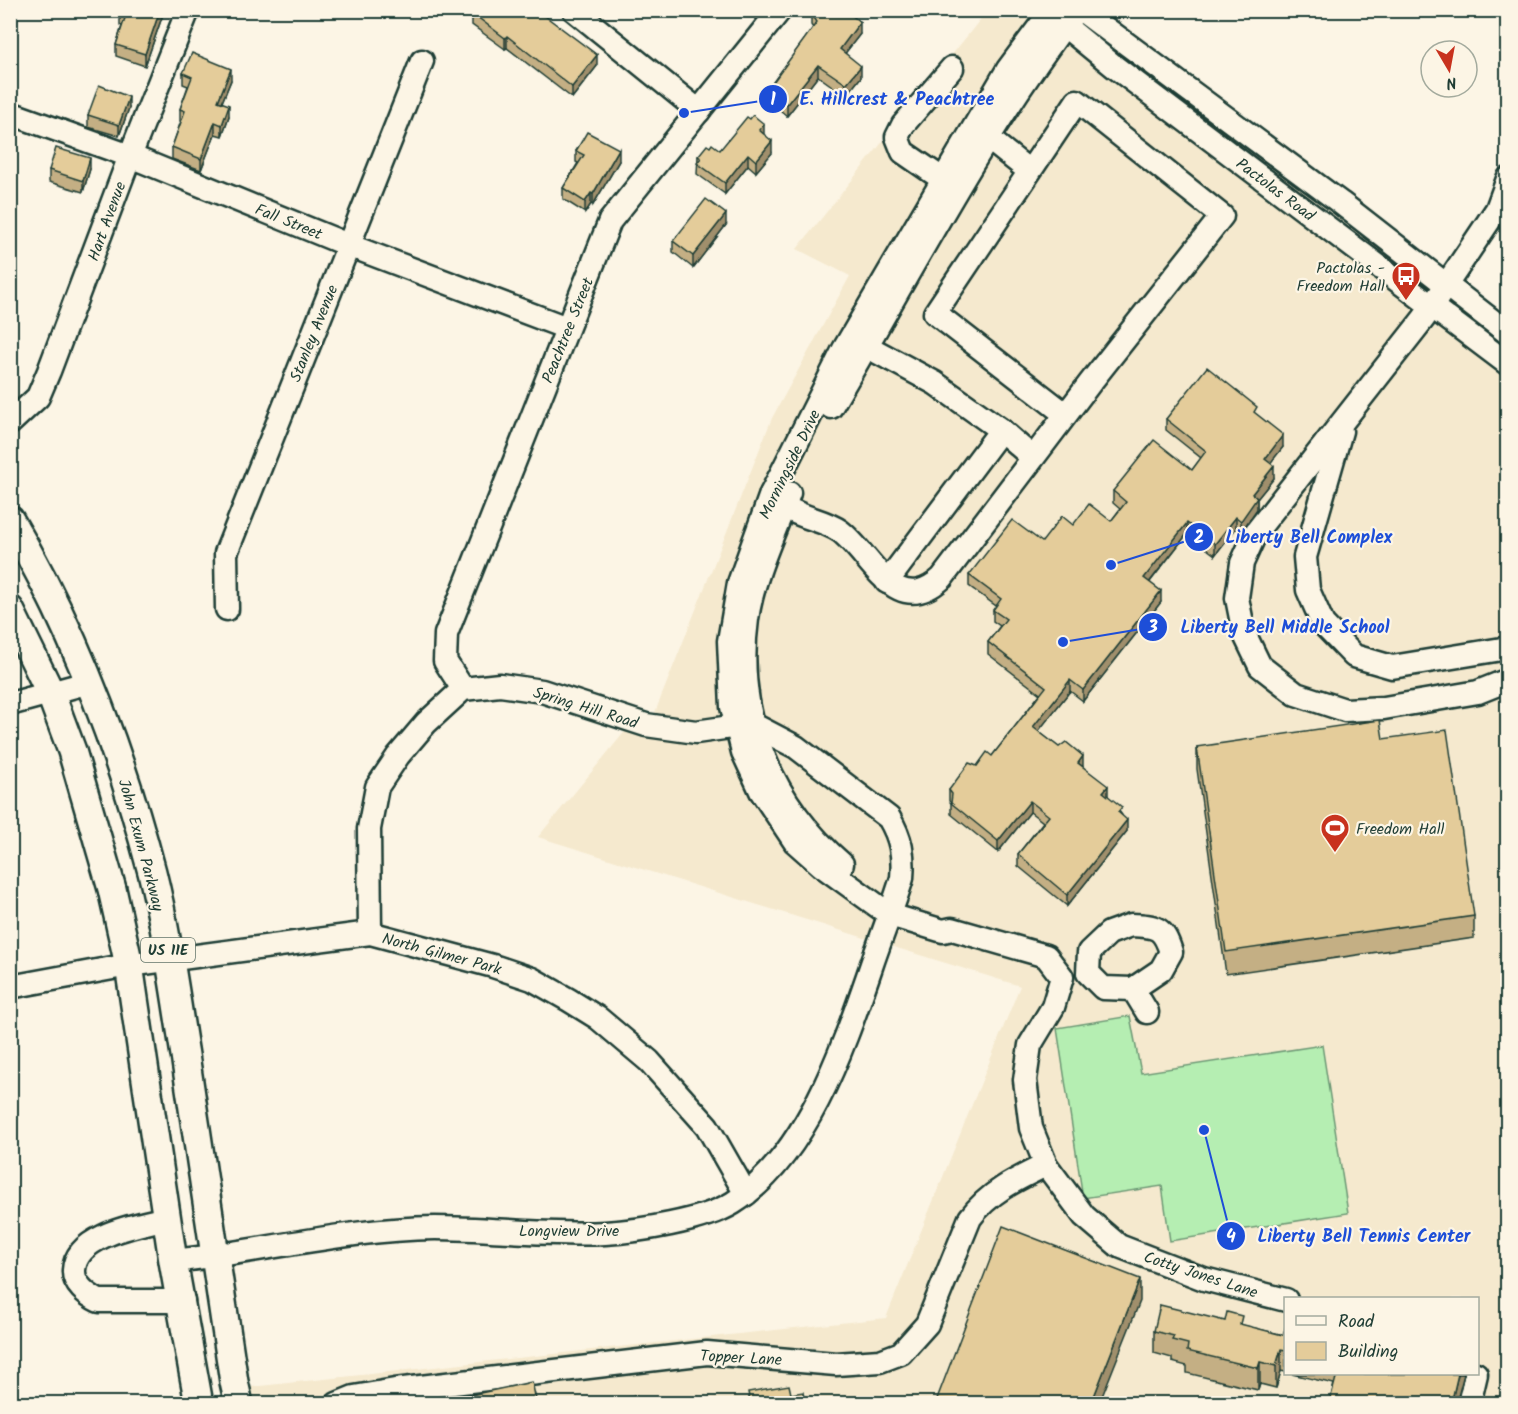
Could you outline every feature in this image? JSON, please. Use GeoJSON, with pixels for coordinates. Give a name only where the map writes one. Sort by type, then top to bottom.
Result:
{"type":"FeatureCollection","features":[{"type":"Feature","properties":{"kind":"main road","name":"John Exum Parkway"},"geometry":{"type":"LineString","coordinates":[[10,520],[54,603],[90,682],[129,791],[153,874],[170,961],[239,1404]]}},
{"type":"Feature","properties":{"kind":"main road","name":"US 11E"},"geometry":{"type":"LineString","coordinates":[[10,610],[50,692],[91,812],[129,965],[173,1261],[183,1301],[199,1404]]}},
{"type":"Feature","properties":{"kind":"street","name":"Hart Avenue"},"geometry":{"type":"LineString","coordinates":[[10,423],[38,397],[188,10]]}},
{"type":"Feature","properties":{"kind":"street"},"geometry":{"type":"LineString","coordinates":[[574,10],[699,111]]}},
{"type":"Feature","properties":{"kind":"street","name":"Peachtree Street"},"geometry":{"type":"LineString","coordinates":[[463,689],[445,661],[446,634],[610,221],[780,10]]}},
{"type":"Feature","properties":{"kind":"street","name":"Pactolas Road"},"geometry":{"type":"LineString","coordinates":[[1081,10],[1164,69],[1508,333]]}},
{"type":"Feature","properties":{"kind":"street","name":"Pactolas Road"},"geometry":{"type":"LineString","coordinates":[[1058,14],[1147,91],[1508,364]]}},
{"type":"Feature","properties":{"kind":"street","name":"Morningside Drive"},"geometry":{"type":"LineString","coordinates":[[778,499],[844,349],[951,185],[1058,14]]}},
{"type":"Feature","properties":{"kind":"street","name":"Stanley Avenue"},"geometry":{"type":"LineString","coordinates":[[227,609],[226,553],[422,61]]}},
{"type":"Feature","properties":{"kind":"street"},"geometry":{"type":"LineString","coordinates":[[951,185],[903,152],[897,137],[903,125],[952,68]]}},
{"type":"Feature","properties":{"kind":"street"},"geometry":{"type":"LineString","coordinates":[[1147,91],[1164,69]]}},
{"type":"Feature","properties":{"kind":"street"},"geometry":{"type":"LineString","coordinates":[[778,499],[792,511],[840,531],[887,582],[901,591],[921,591],[937,583],[1065,414],[1222,216],[1077,101],[935,313],[1065,414]]}},
{"type":"Feature","properties":{"kind":"street","name":"Fall Street"},"geometry":{"type":"LineString","coordinates":[[10,113],[130,156],[348,245],[567,328]]}},
{"type":"Feature","properties":{"kind":"street"},"geometry":{"type":"LineString","coordinates":[[982,133],[1029,171]]}},
{"type":"Feature","properties":{"kind":"street"},"geometry":{"type":"LineString","coordinates":[[1508,179],[1497,209],[1445,284],[1432,307],[1256,532],[1242,563],[1237,598],[1244,633],[1260,666],[1296,694],[1345,710],[1384,708],[1478,692],[1508,680]]}},
{"type":"Feature","properties":{"kind":"street","name":"Morningside Drive"},"geometry":{"type":"LineString","coordinates":[[893,907],[820,865],[795,842],[761,791],[743,752],[744,724],[728,663],[732,614],[751,546],[868,347],[951,185]]}},
{"type":"Feature","properties":{"kind":"street"},"geometry":{"type":"LineString","coordinates":[[844,349],[868,347],[935,383],[1001,430],[1032,458]]}},
{"type":"Feature","properties":{"kind":"street"},"geometry":{"type":"LineString","coordinates":[[1344,421],[1305,557],[1308,590],[1323,624],[1354,656],[1392,668],[1508,648]]}},
{"type":"Feature","properties":{"kind":"street"},"geometry":{"type":"LineString","coordinates":[[887,582],[1001,430]]}},
{"type":"Feature","properties":{"kind":"street"},"geometry":{"type":"LineString","coordinates":[[10,704],[90,682]]}},
{"type":"Feature","properties":{"kind":"street","name":"Spring Hill Road"},"geometry":{"type":"LineString","coordinates":[[463,689],[500,685],[542,691],[656,727],[696,732],[744,724]]}},
{"type":"Feature","properties":{"kind":"street"},"geometry":{"type":"LineString","coordinates":[[370,933],[369,829],[377,787],[398,756],[426,723],[463,689]]}},
{"type":"Feature","properties":{"kind":"street","name":"Longview Drive"},"geometry":{"type":"LineString","coordinates":[[173,1261],[215,1257],[285,1242],[387,1230],[436,1228],[605,1233],[666,1224],[710,1212],[731,1204],[746,1194],[783,1155],[825,1087],[840,1056],[902,878],[903,852],[898,833],[889,818],[796,747],[744,724]]}},
{"type":"Feature","properties":{"kind":"street"},"geometry":{"type":"LineString","coordinates":[[893,907],[943,931],[952,929],[1046,956],[1062,976],[1088,973]]}},
{"type":"Feature","properties":{"kind":"street"},"geometry":{"type":"LineString","coordinates":[[1131,925],[1154,926],[1166,936],[1171,952],[1161,970],[1133,989],[1103,988],[1088,973],[1089,952],[1108,933],[1131,925]]}},
{"type":"Feature","properties":{"kind":"street","name":"North Gilmer Park"},"geometry":{"type":"LineString","coordinates":[[10,987],[129,965],[370,933],[493,966],[532,980],[598,1018],[672,1084],[707,1126],[746,1194]]}},
{"type":"Feature","properties":{"kind":"street","name":"Cotty Jones Lane"},"geometry":{"type":"LineString","coordinates":[[1062,976],[1053,1007],[1030,1045],[1025,1080],[1031,1128],[1046,1165],[1084,1216],[1119,1246],[1204,1279],[1284,1299]]}},
{"type":"Feature","properties":{"kind":"street"},"geometry":{"type":"LineString","coordinates":[[1133,989],[1147,1012]]}},
{"type":"Feature","properties":{"kind":"street","name":"Topper Lane"},"geometry":{"type":"LineString","coordinates":[[337,1404],[354,1397],[395,1390],[706,1353],[836,1364],[880,1361],[901,1353],[927,1324],[970,1218],[980,1205],[992,1194],[1046,1165]]}},
{"type":"Feature","properties":{"kind":"street"},"geometry":{"type":"LineString","coordinates":[[167,1218],[96,1239],[81,1249],[74,1262],[74,1276],[89,1296],[99,1301],[183,1301]]}},
{"type":"Feature","properties":{"kind":"street"},"geometry":{"type":"LineString","coordinates":[[1469,1404],[1476,1375]]}},
{"type":"Feature","properties":{"kind":"shaded area"},"geometry":{"type":"Polygon","coordinates":[[[987,11],[1067,11],[1507,346],[1507,1403],[253,1404],[251,1387],[886,1318],[1020,986],[538,837],[641,712],[654,715],[772,418],[850,276],[797,249],[987,11]]]}},
{"type":"Feature","properties":{"kind":"green space"},"geometry":{"type":"Polygon","coordinates":[[[1130,1016],[1141,1073],[1322,1045],[1348,1213],[1170,1241],[1162,1186],[1083,1198],[1057,1028],[1130,1016]]]}},
{"type":"Feature","properties":{"kind":"building"},"geometry":{"type":"Polygon","coordinates":[[[121,10],[160,10],[145,54],[116,45],[126,15],[120,14],[121,10]]]}},
{"type":"Feature","properties":{"kind":"building"},"geometry":{"type":"Polygon","coordinates":[[[474,10],[537,10],[597,55],[572,87],[507,36],[505,38],[472,13],[474,10]]]}},
{"type":"Feature","properties":{"kind":"building"},"geometry":{"type":"Polygon","coordinates":[[[813,10],[845,10],[860,22],[840,49],[861,66],[846,84],[818,65],[787,104],[768,89],[817,22],[811,13],[813,10]]]}},
{"type":"Feature","properties":{"kind":"building"},"geometry":{"type":"Polygon","coordinates":[[[192,53],[231,69],[218,101],[229,105],[222,125],[215,122],[201,159],[172,147],[185,111],[180,109],[192,77],[183,73],[192,53]]]}},
{"type":"Feature","properties":{"kind":"building"},"geometry":{"type":"Polygon","coordinates":[[[99,85],[129,97],[119,125],[88,115],[99,85]]]}},
{"type":"Feature","properties":{"kind":"building"},"geometry":{"type":"Polygon","coordinates":[[[753,115],[764,124],[759,130],[772,141],[756,161],[748,154],[725,183],[697,163],[701,158],[698,156],[707,145],[710,147],[712,144],[720,150],[747,117],[750,119],[753,115]]]}},
{"type":"Feature","properties":{"kind":"building"},"geometry":{"type":"Polygon","coordinates":[[[587,132],[619,149],[593,194],[591,193],[585,202],[563,188],[584,155],[576,151],[587,132]]]}},
{"type":"Feature","properties":{"kind":"building"},"geometry":{"type":"Polygon","coordinates":[[[56,148],[90,158],[83,181],[49,170],[56,148]]]}},
{"type":"Feature","properties":{"kind":"building"},"geometry":{"type":"Polygon","coordinates":[[[706,199],[726,214],[693,256],[673,241],[706,199]]]}},
{"type":"Feature","properties":{"kind":"building"},"geometry":{"type":"Polygon","coordinates":[[[1207,367],[1257,407],[1254,412],[1283,435],[1265,459],[1274,466],[1252,494],[1257,498],[1241,521],[1236,517],[1215,544],[1187,523],[1144,578],[1161,591],[1083,690],[1070,680],[1033,727],[1059,747],[1066,742],[1083,756],[1078,763],[1108,786],[1103,792],[1122,807],[1118,812],[1127,820],[1067,895],[1018,854],[1049,816],[1030,801],[998,841],[951,803],[952,794],[949,790],[969,763],[977,766],[987,752],[992,756],[1046,687],[988,642],[1006,619],[993,610],[1001,599],[969,575],[1012,520],[1042,542],[1062,516],[1073,525],[1089,504],[1111,521],[1126,502],[1113,491],[1154,440],[1192,470],[1206,451],[1166,419],[1207,367]]]}},
{"type":"Feature","properties":{"kind":"building","name":"Freedom Hall"},"geometry":{"type":"Polygon","coordinates":[[[1380,720],[1383,739],[1447,730],[1474,916],[1226,952],[1197,747],[1380,720]]]}},
{"type":"Feature","properties":{"kind":"building"},"geometry":{"type":"Polygon","coordinates":[[[1003,1226],[1140,1279],[1091,1404],[935,1404],[1003,1226]]]}},
{"type":"Feature","properties":{"kind":"building"},"geometry":{"type":"Polygon","coordinates":[[[1160,1305],[1225,1321],[1227,1312],[1242,1316],[1240,1324],[1283,1335],[1284,1332],[1284,1350],[1281,1349],[1276,1366],[1260,1362],[1258,1368],[1187,1351],[1188,1344],[1172,1340],[1174,1336],[1154,1331],[1160,1305]]]}},
{"type":"Feature","properties":{"kind":"building"},"geometry":{"type":"Polygon","coordinates":[[[1337,1375],[1458,1375],[1451,1404],[1329,1404],[1337,1375]]]}},
{"type":"Feature","properties":{"kind":"building"},"geometry":{"type":"Polygon","coordinates":[[[532,1382],[537,1404],[459,1404],[457,1398],[532,1382]]]}},
{"type":"Feature","properties":{"kind":"building"},"geometry":{"type":"Polygon","coordinates":[[[789,1385],[791,1394],[803,1392],[805,1404],[743,1404],[750,1402],[748,1392],[789,1385]]]}},
{"type":"Feature","properties":{"kind":"building"},"geometry":{"type":"Polygon","coordinates":[[[636,1396],[637,1404],[626,1404],[625,1398],[636,1396]]]}},
{"type":"Feature","properties":{"kind":"place","name":"E. Hillcrest & Peachtree"},"geometry":{"type":"Point","coordinates":[684,113]}},
{"type":"Feature","properties":{"kind":"place","name":"Pactolas - Freedom Hall"},"geometry":{"type":"Point","coordinates":[1406,302]}},
{"type":"Feature","properties":{"kind":"place","name":"Liberty Bell Complex"},"geometry":{"type":"Point","coordinates":[1111,565]}},
{"type":"Feature","properties":{"kind":"place","name":"Liberty Bell Middle School"},"geometry":{"type":"Point","coordinates":[1063,642]}},
{"type":"Feature","properties":{"kind":"place","name":"Freedom Hall"},"geometry":{"type":"Point","coordinates":[1335,854]}},
{"type":"Feature","properties":{"kind":"place","name":"Liberty Bell Tennis Center"},"geometry":{"type":"Point","coordinates":[1204,1130]}}]}
